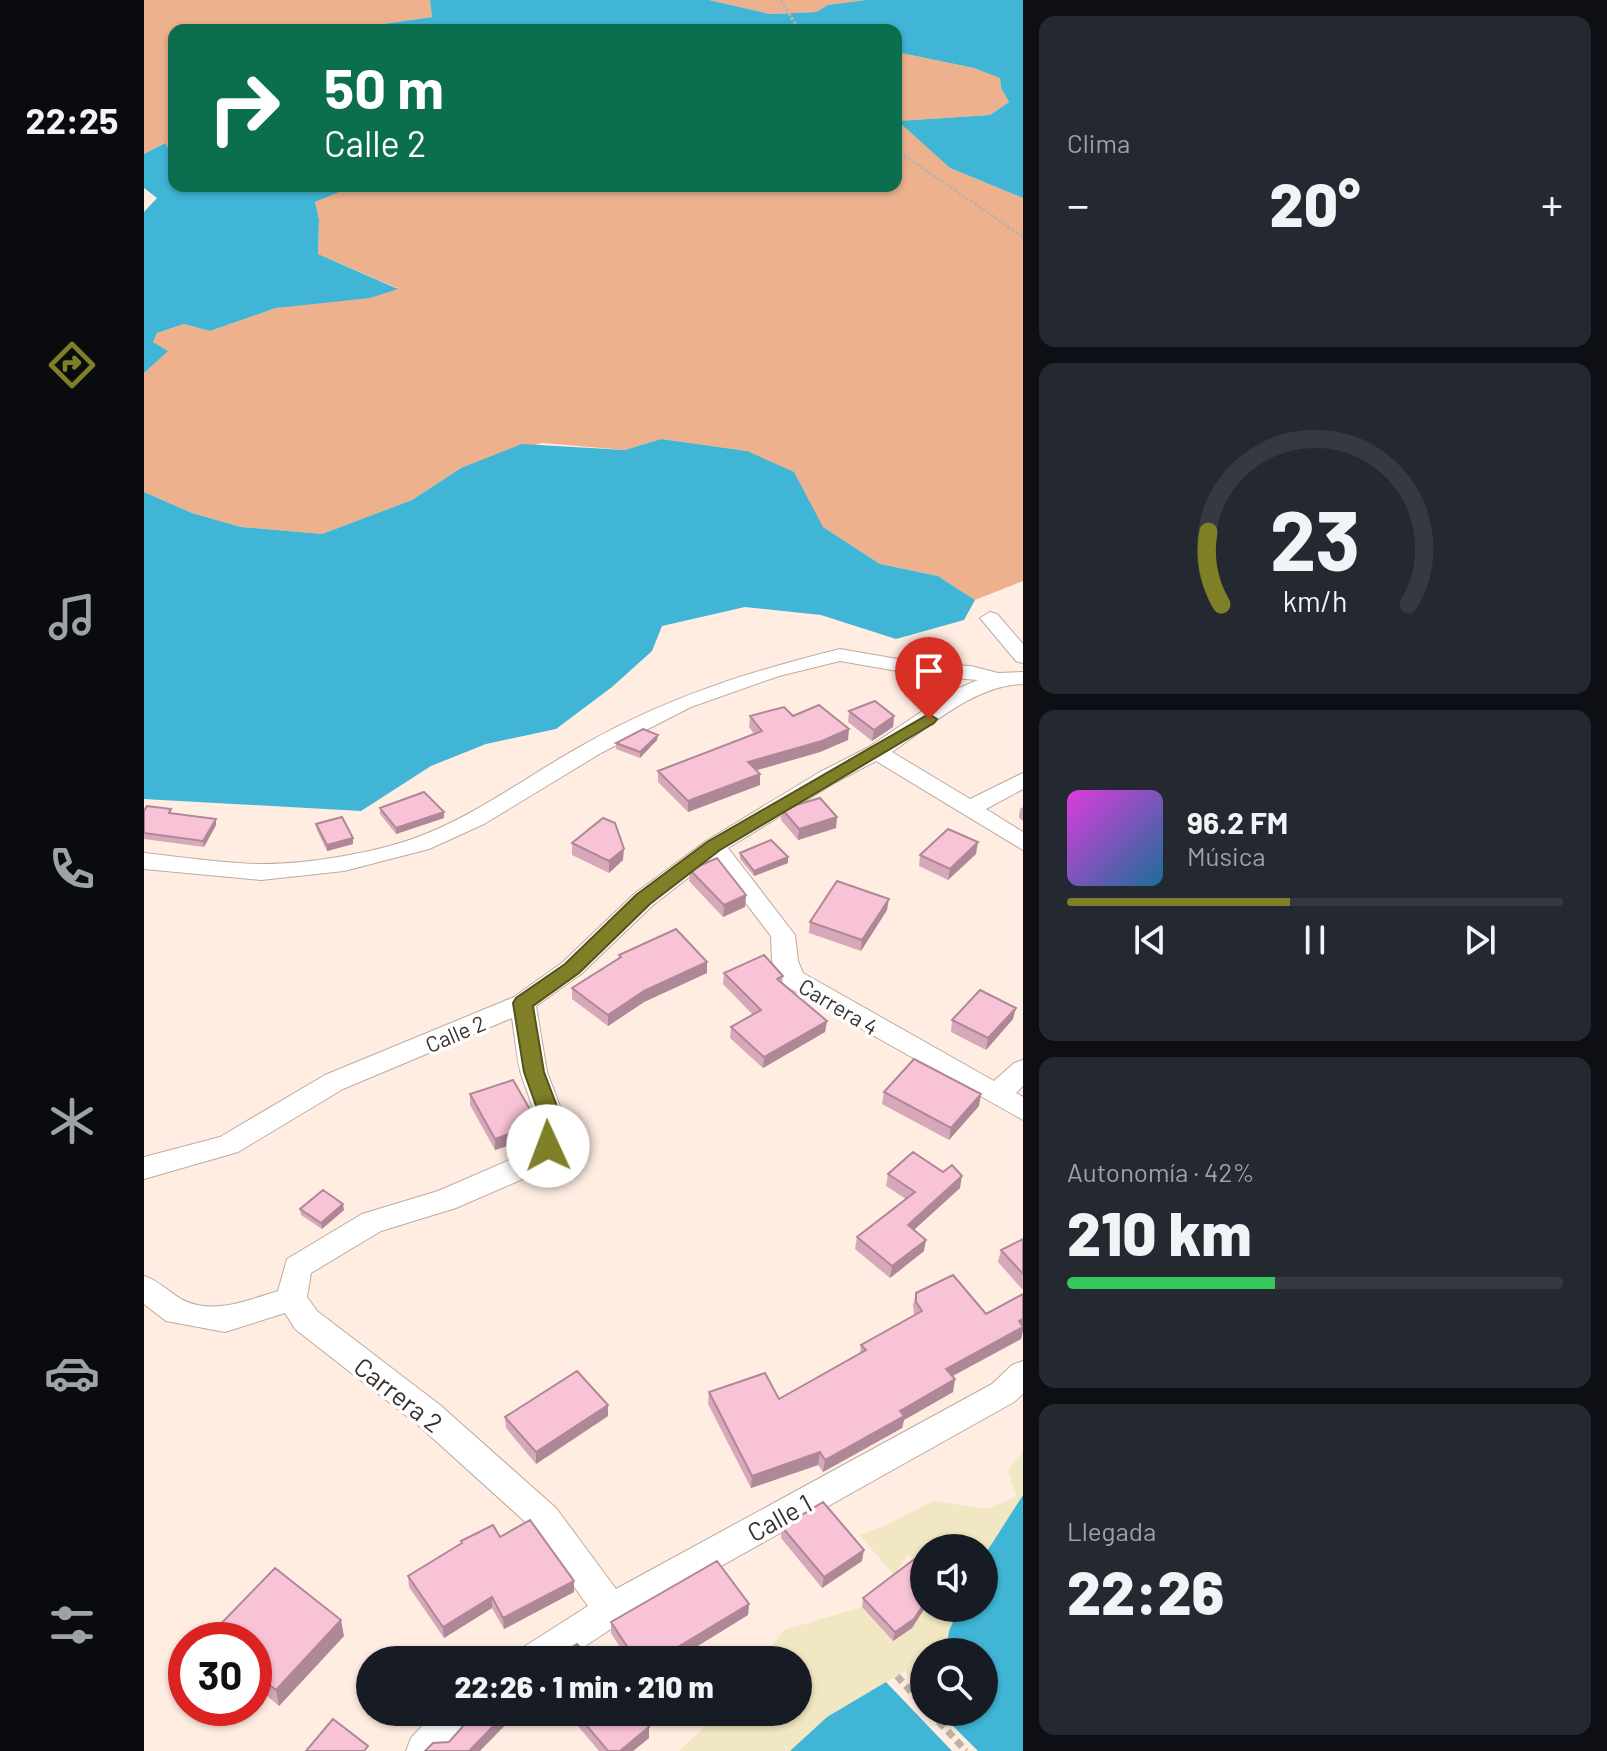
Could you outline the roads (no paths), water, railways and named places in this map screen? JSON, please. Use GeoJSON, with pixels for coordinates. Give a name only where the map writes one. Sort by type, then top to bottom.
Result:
{"type":"FeatureCollection","features":[{"type":"Feature","properties":{"kind":"street"},"geometry":{"type":"LineString","coordinates":[[990,618],[1023,657]]}},
{"type":"Feature","properties":{"kind":"street"},"geometry":{"type":"LineString","coordinates":[[144,861],[261,872],[344,863],[421,844],[476,819],[593,748],[683,702],[772,672],[840,655],[926,670],[971,672],[1010,679]]}},
{"type":"Feature","properties":{"kind":"street","name":"Calle 2"},"geometry":{"type":"LineString","coordinates":[[144,1168],[228,1145],[334,1082],[523,1003],[572,968],[643,900],[714,846],[828,777],[877,752],[960,696],[1010,679]]}},
{"type":"Feature","properties":{"kind":"street"},"geometry":{"type":"LineString","coordinates":[[877,752],[1023,842]]}},
{"type":"Feature","properties":{"kind":"street"},"geometry":{"type":"LineString","coordinates":[[971,808],[1023,780]]}},
{"type":"Feature","properties":{"kind":"street","name":"Carrera 4"},"geometry":{"type":"LineString","coordinates":[[714,846],[783,935],[785,961],[793,979],[1023,1110]]}},
{"type":"Feature","properties":{"kind":"street"},"geometry":{"type":"LineString","coordinates":[[144,1288],[177,1312],[225,1320],[292,1299],[297,1267],[334,1243],[372,1222],[446,1200],[538,1160],[548,1146],[550,1117],[534,1072],[523,1003]]}},
{"type":"Feature","properties":{"kind":"street"},"geometry":{"type":"LineString","coordinates":[[997,1095],[1023,1070]]}},
{"type":"Feature","properties":{"kind":"street","name":"Carrera 2"},"geometry":{"type":"LineString","coordinates":[[292,1299],[306,1320],[429,1415],[544,1518],[611,1610]]}},
{"type":"Feature","properties":{"kind":"street","name":"Calle 1"},"geometry":{"type":"LineString","coordinates":[[556,1646],[611,1610],[1003,1393],[1023,1374]]}},
{"type":"Feature","properties":{"kind":"street"},"geometry":{"type":"LineString","coordinates":[[424,1751],[446,1726]]}},
{"type":"Feature","properties":{"kind":"water"},"geometry":{"type":"Polygon","coordinates":[[[430,0],[709,0],[770,14],[816,12],[828,5],[865,0],[1023,0],[1023,198],[950,168],[902,125],[902,121],[990,115],[1009,102],[1001,88],[1000,78],[974,68],[902,53],[902,24],[383,24],[432,17],[430,0]]]}},
{"type":"Feature","properties":{"kind":"water"},"geometry":{"type":"Polygon","coordinates":[[[165,143],[168,148],[168,192],[339,192],[315,202],[319,219],[318,254],[398,289],[370,298],[276,308],[210,331],[184,324],[157,333],[153,342],[168,351],[144,373],[144,212],[157,198],[144,188],[144,154],[165,143]]]}},
{"type":"Feature","properties":{"kind":"water"},"geometry":{"type":"Polygon","coordinates":[[[661,439],[747,451],[794,472],[823,527],[880,564],[938,576],[975,600],[964,620],[896,639],[821,615],[745,607],[662,626],[652,651],[612,687],[556,729],[486,744],[431,766],[361,811],[144,799],[144,492],[192,513],[241,527],[322,534],[412,500],[461,468],[522,444],[625,450],[661,439]]]}},
{"type":"Feature","properties":{"kind":"water"},"geometry":{"type":"Polygon","coordinates":[[[1023,1495],[1023,1751],[978,1751],[953,1726],[998,1726],[998,1638],[948,1638],[953,1622],[998,1622],[998,1534],[1023,1495]]]}},
{"type":"Feature","properties":{"kind":"water"},"geometry":{"type":"Polygon","coordinates":[[[886,1682],[910,1707],[910,1726],[928,1726],[952,1751],[790,1751],[827,1717],[886,1682]]]}}]}
